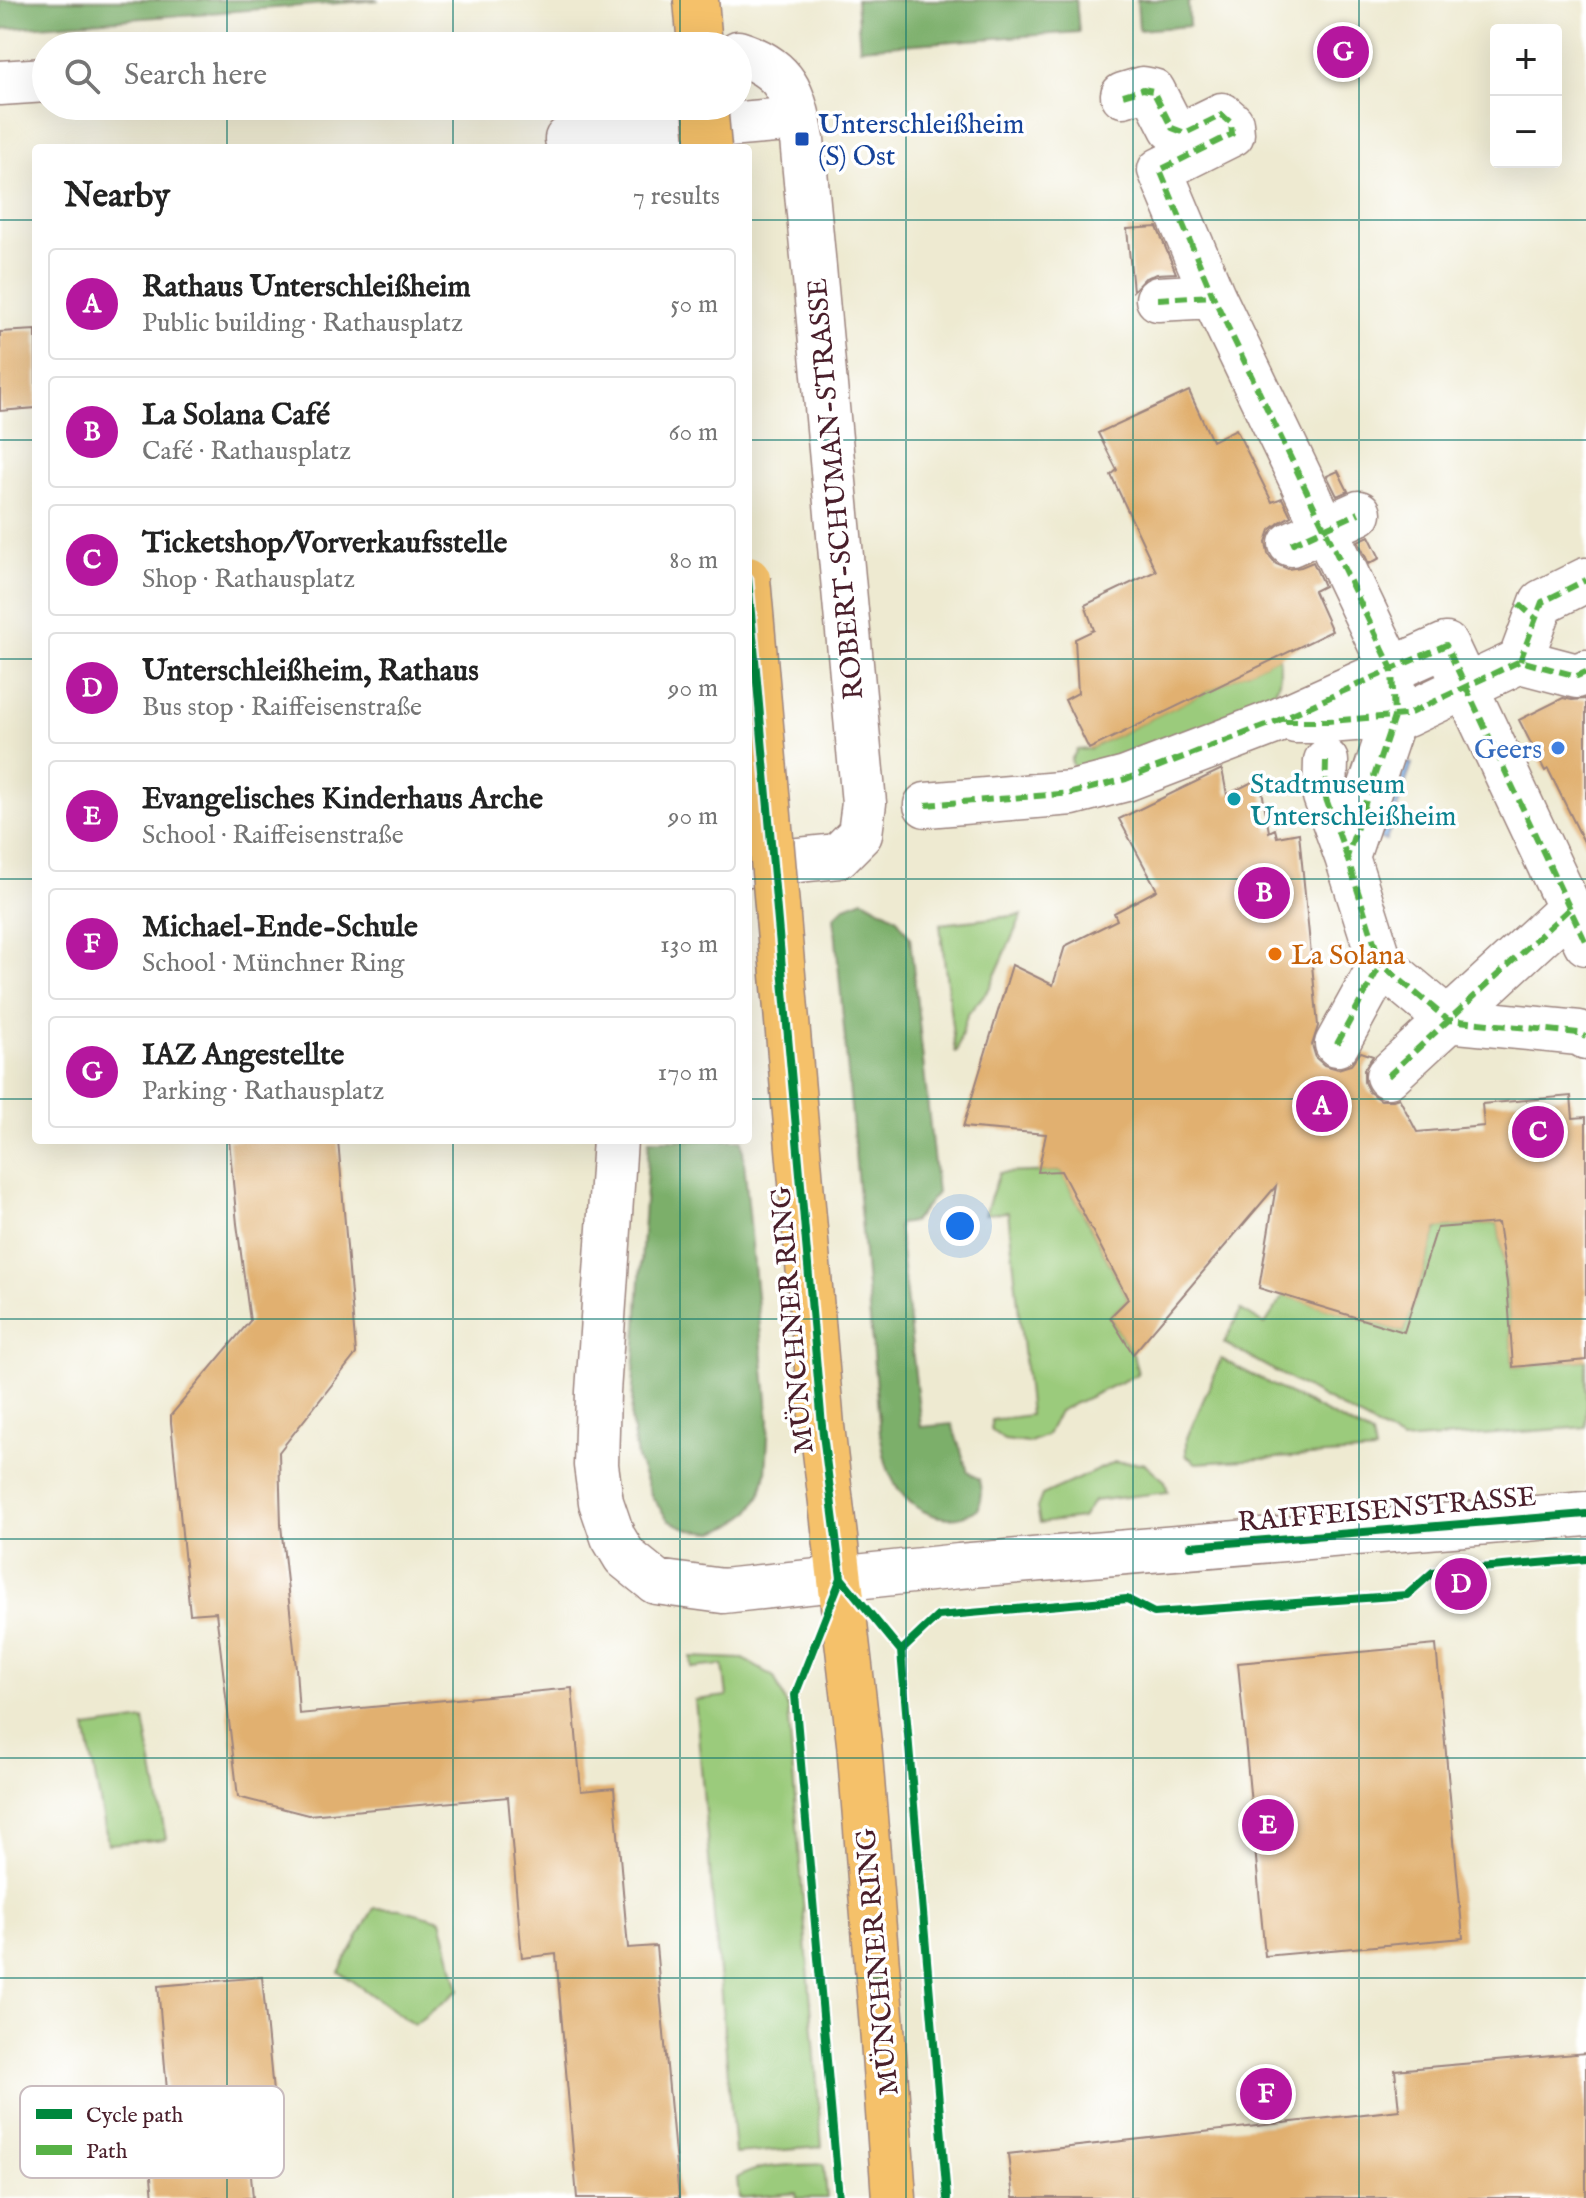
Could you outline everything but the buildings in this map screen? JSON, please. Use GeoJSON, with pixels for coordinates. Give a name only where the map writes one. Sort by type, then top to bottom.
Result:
{"type":"FeatureCollection","features":[{"type":"Feature","properties":{"kind":"main road"},"geometry":{"type":"LineString","coordinates":[[696,0],[699,32]]}},
{"type":"Feature","properties":{"kind":"main road"},"geometry":{"type":"LineString","coordinates":[[706,120],[709,144]]}},
{"type":"Feature","properties":{"kind":"main road","name":"MÜNCHNER RING"},"geometry":{"type":"LineString","coordinates":[[752,624],[822,1426],[859,1743],[894,2198]]}},
{"type":"Feature","properties":{"kind":"street","name":"ROBERT-SCHUMAN-STRASSE"},"geometry":{"type":"LineString","coordinates":[[752,57],[777,71],[788,90],[802,139],[864,803],[860,834],[838,856],[752,865]]}},
{"type":"Feature","properties":{"kind":"street"},"geometry":{"type":"LineString","coordinates":[[0,83],[32,81]]}},
{"type":"Feature","properties":{"kind":"street"},"geometry":{"type":"LineString","coordinates":[[1123,95],[1143,89],[1153,91],[1172,128],[1185,133],[1222,115],[1231,123],[1232,134],[1160,170],[1213,296],[1392,669],[1394,717],[1347,857]]}},
{"type":"Feature","properties":{"kind":"street"},"geometry":{"type":"LineString","coordinates":[[568,131],[798,119]]}},
{"type":"Feature","properties":{"kind":"street"},"geometry":{"type":"LineString","coordinates":[[1158,299],[1213,296]]}},
{"type":"Feature","properties":{"kind":"street"},"geometry":{"type":"LineString","coordinates":[[1520,661],[1528,612],[1586,580]]}},
{"type":"Feature","properties":{"kind":"street"},"geometry":{"type":"LineString","coordinates":[[926,805],[1072,793],[1126,779],[1277,721],[1446,645],[1578,925],[1448,1020],[1388,1076]]}},
{"type":"Feature","properties":{"kind":"street"},"geometry":{"type":"LineString","coordinates":[[1277,721],[1327,740],[1406,715],[1520,661],[1577,676],[1586,672]]}},
{"type":"Feature","properties":{"kind":"street"},"geometry":{"type":"LineString","coordinates":[[1327,740],[1325,796],[1381,964],[1448,1020],[1579,1033],[1586,1037]]}},
{"type":"Feature","properties":{"kind":"street"},"geometry":{"type":"LineString","coordinates":[[1337,1044],[1381,964]]}},
{"type":"Feature","properties":{"kind":"street"},"geometry":{"type":"LineString","coordinates":[[615,1144],[596,1465],[601,1502],[613,1537],[625,1557],[656,1582],[723,1591],[841,1578]]}},
{"type":"Feature","properties":{"kind":"street","name":"RAIFFEISENSTRASSE"},"geometry":{"type":"LineString","coordinates":[[841,1578],[1586,1514]]}},
{"type":"Feature","properties":{"kind":"green space"},"geometry":{"type":"Polygon","coordinates":[[[0,0],[379,0],[0,29],[0,0]]]}},
{"type":"Feature","properties":{"kind":"green space"},"geometry":{"type":"Polygon","coordinates":[[[856,0],[1076,0],[1079,32],[860,48],[856,0]]]}},
{"type":"Feature","properties":{"kind":"green space"},"geometry":{"type":"Polygon","coordinates":[[[1137,0],[1195,0],[1188,1],[1189,26],[1139,30],[1137,0]]]}},
{"type":"Feature","properties":{"kind":"green space"},"geometry":{"type":"Polygon","coordinates":[[[1279,656],[1278,685],[1261,709],[1077,775],[1071,760],[1077,750],[1089,749],[1279,656]]]}},
{"type":"Feature","properties":{"kind":"green space"},"geometry":{"type":"Polygon","coordinates":[[[863,899],[896,917],[910,937],[937,1193],[913,1222],[898,1224],[921,1427],[952,1424],[968,1472],[979,1479],[981,1492],[979,1508],[966,1515],[940,1517],[907,1499],[889,1471],[880,1433],[834,917],[845,906],[863,899]]]}},
{"type":"Feature","properties":{"kind":"green space"},"geometry":{"type":"Polygon","coordinates":[[[1022,915],[989,989],[967,1015],[955,1052],[940,924],[1022,915]]]}},
{"type":"Feature","properties":{"kind":"green space"},"geometry":{"type":"Polygon","coordinates":[[[649,1144],[742,1144],[769,1421],[766,1473],[761,1493],[750,1512],[734,1524],[715,1532],[691,1530],[669,1521],[652,1497],[637,1458],[631,1419],[649,1144]]]}},
{"type":"Feature","properties":{"kind":"green space"},"geometry":{"type":"Polygon","coordinates":[[[1061,1171],[1128,1299],[1110,1317],[1133,1354],[1138,1374],[1059,1411],[1047,1435],[1028,1443],[1004,1440],[991,1430],[992,1420],[1030,1415],[1008,1212],[985,1214],[999,1173],[1061,1171]]]}},
{"type":"Feature","properties":{"kind":"green space"},"geometry":{"type":"Polygon","coordinates":[[[1498,1223],[1507,1283],[1513,1367],[1586,1360],[1586,1427],[1402,1441],[1224,1343],[1241,1310],[1265,1324],[1284,1295],[1404,1332],[1437,1228],[1498,1223]]]}},
{"type":"Feature","properties":{"kind":"green space"},"geometry":{"type":"Polygon","coordinates":[[[1221,1359],[1372,1436],[1375,1452],[1196,1463],[1186,1455],[1186,1440],[1221,1359]]]}},
{"type":"Feature","properties":{"kind":"green space"},"geometry":{"type":"Polygon","coordinates":[[[1115,1462],[1144,1463],[1165,1481],[1168,1492],[1093,1501],[1082,1518],[1040,1523],[1037,1508],[1042,1495],[1115,1462]]]}},
{"type":"Feature","properties":{"kind":"green space"},"geometry":{"type":"Polygon","coordinates":[[[691,1657],[743,1659],[774,1677],[788,1708],[822,2147],[735,2154],[695,1700],[727,1696],[723,1665],[692,1668],[691,1657]]]}},
{"type":"Feature","properties":{"kind":"green space"},"geometry":{"type":"Polygon","coordinates":[[[144,1720],[166,1839],[108,1844],[86,1728],[144,1720]]]}},
{"type":"Feature","properties":{"kind":"green space"},"geometry":{"type":"Polygon","coordinates":[[[374,1908],[401,1909],[441,1920],[459,1990],[414,2025],[339,1972],[374,1908]]]}},
{"type":"Feature","properties":{"kind":"green space"},"geometry":{"type":"Polygon","coordinates":[[[824,2164],[827,2198],[797,2198],[796,2193],[739,2198],[737,2178],[746,2173],[779,2166],[824,2164]]]}},
{"type":"Feature","properties":{"kind":"water"},"geometry":{"type":"Polygon","coordinates":[[[1392,758],[1412,764],[1386,841],[1378,838],[1392,758]]]}},
{"type":"Feature","properties":{"kind":"marked path"},"geometry":{"type":"LineString","coordinates":[[1123,95],[1143,89],[1153,91],[1172,128],[1185,133],[1222,115],[1231,123],[1232,134],[1160,170],[1213,296],[1392,669],[1394,717],[1347,857],[1381,964],[1448,1020],[1579,1033],[1586,1037]]}},
{"type":"Feature","properties":{"kind":"marked path"},"geometry":{"type":"LineString","coordinates":[[1158,299],[1213,296]]}},
{"type":"Feature","properties":{"kind":"marked path"},"geometry":{"type":"LineString","coordinates":[[1291,544],[1359,513]]}},
{"type":"Feature","properties":{"kind":"marked path"},"geometry":{"type":"LineString","coordinates":[[1520,661],[1542,602],[1586,580]]}},
{"type":"Feature","properties":{"kind":"marked path"},"geometry":{"type":"LineString","coordinates":[[1519,604],[1536,619]]}},
{"type":"Feature","properties":{"kind":"marked path"},"geometry":{"type":"LineString","coordinates":[[926,805],[1072,793],[1126,779],[1277,721],[1446,645],[1586,943]]}},
{"type":"Feature","properties":{"kind":"marked path"},"geometry":{"type":"LineString","coordinates":[[1285,721],[1406,715],[1520,661],[1577,676],[1586,672]]}},
{"type":"Feature","properties":{"kind":"marked path"},"geometry":{"type":"LineString","coordinates":[[1326,761],[1325,796],[1347,857]]}},
{"type":"Feature","properties":{"kind":"marked path"},"geometry":{"type":"LineString","coordinates":[[1388,1076],[1570,908]]}},
{"type":"Feature","properties":{"kind":"marked path"},"geometry":{"type":"LineString","coordinates":[[1337,1044],[1381,964]]}},
{"type":"Feature","properties":{"kind":"cycle path"},"geometry":{"type":"LineString","coordinates":[[752,625],[822,1426],[841,1578],[795,1695],[839,2198]]}},
{"type":"Feature","properties":{"kind":"cycle path"},"geometry":{"type":"LineString","coordinates":[[1191,1546],[1586,1514]]}},
{"type":"Feature","properties":{"kind":"cycle path"},"geometry":{"type":"LineString","coordinates":[[901,1651],[938,1616],[1127,1599],[1154,1613],[1407,1595],[1433,1572],[1586,1559]]}},
{"type":"Feature","properties":{"kind":"cycle path"},"geometry":{"type":"LineString","coordinates":[[841,1578],[901,1651],[947,2198]]}},
{"type":"Feature","properties":{"kind":"place","name":"IAZ Angestellte"},"geometry":{"type":"Point","coordinates":[1343,52]}},
{"type":"Feature","properties":{"kind":"place","name":"Unterschleißheim (S) Ost"},"geometry":{"type":"Point","coordinates":[802,139]}},
{"type":"Feature","properties":{"kind":"place","name":"Geers"},"geometry":{"type":"Point","coordinates":[1558,748]}},
{"type":"Feature","properties":{"kind":"place","name":"Stadtmuseum Unterschleißheim"},"geometry":{"type":"Point","coordinates":[1234,799]}},
{"type":"Feature","properties":{"kind":"place","name":"La Solana Café"},"geometry":{"type":"Point","coordinates":[1264,893]}},
{"type":"Feature","properties":{"kind":"place","name":"La Solana"},"geometry":{"type":"Point","coordinates":[1275,954]}},
{"type":"Feature","properties":{"kind":"place","name":"Rathaus Unterschleißheim"},"geometry":{"type":"Point","coordinates":[1322,1106]}},
{"type":"Feature","properties":{"kind":"place","name":"Ticketshop/Vorverkaufsstelle"},"geometry":{"type":"Point","coordinates":[1538,1132]}},
{"type":"Feature","properties":{"kind":"place","name":"Unterschleißheim, Rathaus"},"geometry":{"type":"Point","coordinates":[1461,1584]}},
{"type":"Feature","properties":{"kind":"place","name":"Evangelisches Kinderhaus Arche"},"geometry":{"type":"Point","coordinates":[1268,1825]}},
{"type":"Feature","properties":{"kind":"place","name":"Michael-Ende-Schule"},"geometry":{"type":"Point","coordinates":[1266,2094]}}]}
